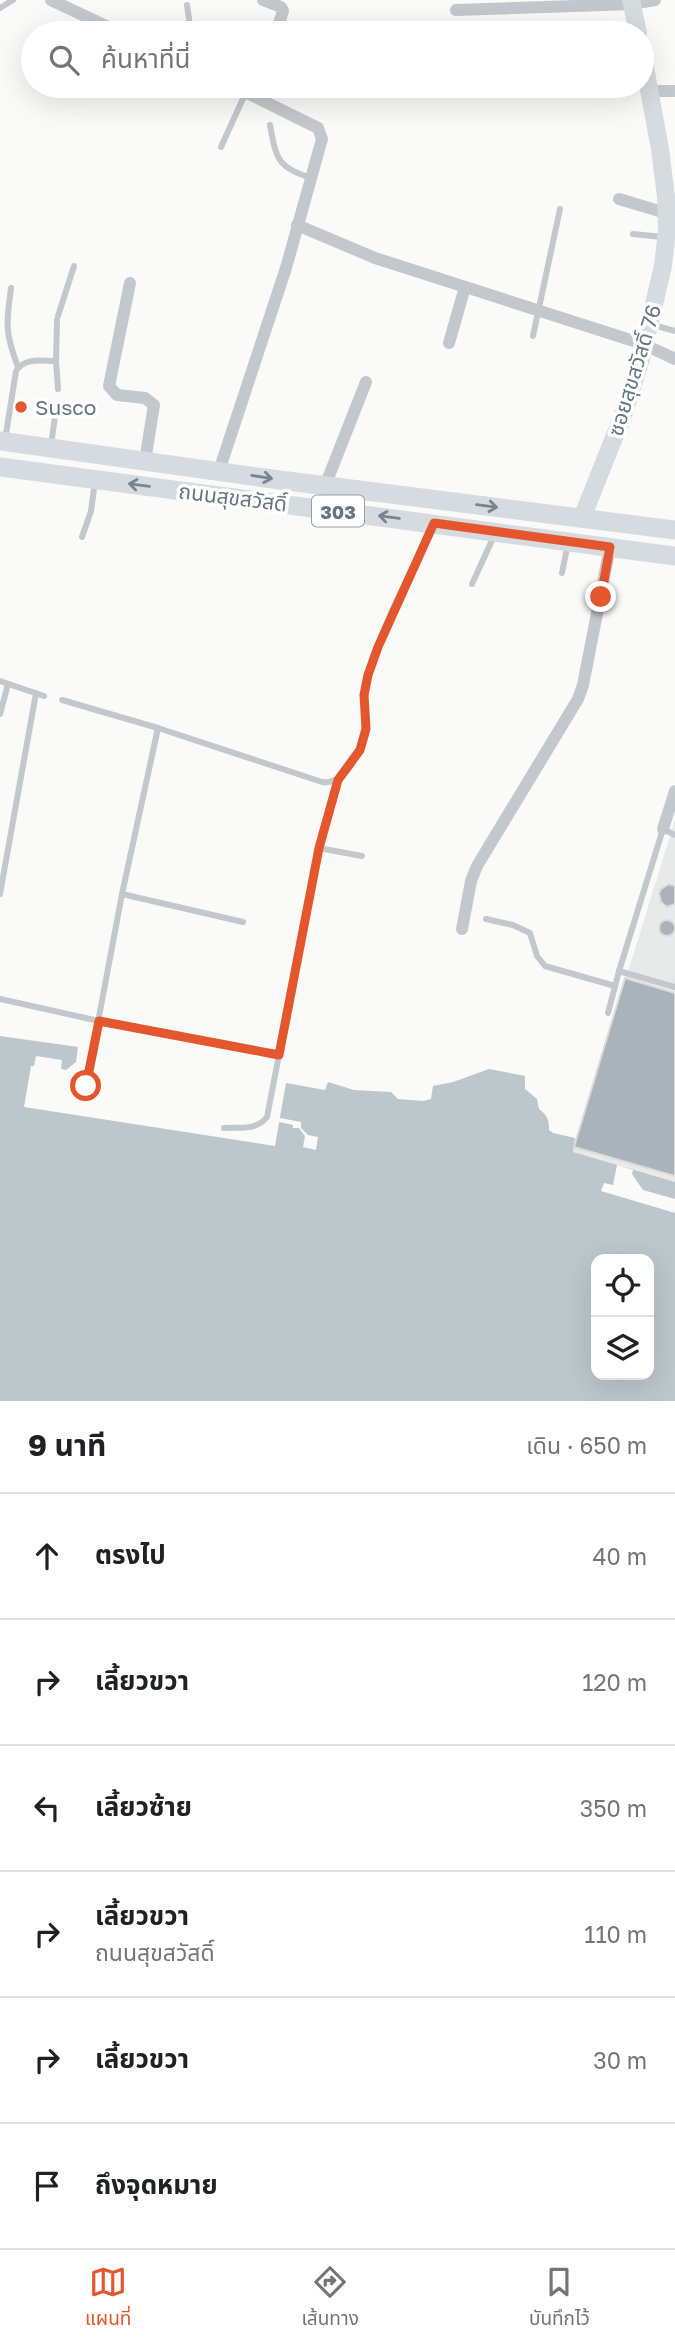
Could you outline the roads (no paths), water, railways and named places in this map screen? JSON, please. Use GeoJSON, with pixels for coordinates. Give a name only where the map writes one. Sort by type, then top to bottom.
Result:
{"type":"FeatureCollection","features":[{"type":"Feature","properties":{"kind":"main road","name":"ถนนสุขสวัสดิ์"},"geometry":{"type":"LineString","coordinates":[[2,442],[675,530]]}},
{"type":"Feature","properties":{"kind":"main road","name":"ถนนสุขสวัสดิ์"},"geometry":{"type":"LineString","coordinates":[[0,467],[675,556]]}},
{"type":"Feature","properties":{"kind":"street"},"geometry":{"type":"LineString","coordinates":[[51,0],[96,21]]}},
{"type":"Feature","properties":{"kind":"street"},"geometry":{"type":"LineString","coordinates":[[263,0],[281,7],[283,11],[280,21]]}},
{"type":"Feature","properties":{"kind":"street"},"geometry":{"type":"LineString","coordinates":[[456,10],[655,0]]}},
{"type":"Feature","properties":{"kind":"street"},"geometry":{"type":"LineString","coordinates":[[632,2],[636,21]]}},
{"type":"Feature","properties":{"kind":"street"},"geometry":{"type":"LineString","coordinates":[[654,91],[675,91]]}},
{"type":"Feature","properties":{"kind":"street"},"geometry":{"type":"LineString","coordinates":[[219,471],[286,268],[322,146],[318,128],[266,98]]}},
{"type":"Feature","properties":{"kind":"street","name":"ซอยสุขสวัสดิ์ 76"},"geometry":{"type":"LineString","coordinates":[[582,518],[623,415],[669,266],[660,149],[652,98]]}},
{"type":"Feature","properties":{"kind":"street"},"geometry":{"type":"LineString","coordinates":[[619,200],[666,213]]}},
{"type":"Feature","properties":{"kind":"street"},"geometry":{"type":"LineString","coordinates":[[298,225],[351,250],[643,344],[675,359]]}},
{"type":"Feature","properties":{"kind":"street"},"geometry":{"type":"LineString","coordinates":[[130,283],[109,386],[117,395],[145,398],[154,404],[145,461]]}},
{"type":"Feature","properties":{"kind":"street"},"geometry":{"type":"LineString","coordinates":[[449,343],[466,287]]}},
{"type":"Feature","properties":{"kind":"street"},"geometry":{"type":"LineString","coordinates":[[325,486],[366,382]]}},
{"type":"Feature","properties":{"kind":"street"},"geometry":{"type":"LineString","coordinates":[[462,929],[471,881],[477,866],[578,699],[610,547]]}},
{"type":"Feature","properties":{"kind":"street"},"geometry":{"type":"LineString","coordinates":[[669,832],[675,791]]}},
{"type":"Feature","properties":{"kind":"lane"},"geometry":{"type":"LineString","coordinates":[[0,8],[13,0]]}},
{"type":"Feature","properties":{"kind":"lane"},"geometry":{"type":"LineString","coordinates":[[187,5],[189,21]]}},
{"type":"Feature","properties":{"kind":"lane"},"geometry":{"type":"LineString","coordinates":[[221,147],[251,98]]}},
{"type":"Feature","properties":{"kind":"lane"},"geometry":{"type":"LineString","coordinates":[[270,125],[276,155],[283,165],[294,173],[312,178]]}},
{"type":"Feature","properties":{"kind":"lane"},"geometry":{"type":"LineString","coordinates":[[533,336],[560,209]]}},
{"type":"Feature","properties":{"kind":"lane"},"geometry":{"type":"LineString","coordinates":[[633,234],[666,237]]}},
{"type":"Feature","properties":{"kind":"lane"},"geometry":{"type":"LineString","coordinates":[[58,389],[58,318],[74,266]]}},
{"type":"Feature","properties":{"kind":"lane"},"geometry":{"type":"LineString","coordinates":[[2,442],[18,367],[8,340],[6,322],[12,288]]}},
{"type":"Feature","properties":{"kind":"lane"},"geometry":{"type":"LineString","coordinates":[[649,324],[675,331]]}},
{"type":"Feature","properties":{"kind":"lane"},"geometry":{"type":"LineString","coordinates":[[18,367],[29,361],[56,361]]}},
{"type":"Feature","properties":{"kind":"lane"},"geometry":{"type":"LineString","coordinates":[[51,448],[56,409]]}},
{"type":"Feature","properties":{"kind":"lane"},"geometry":{"type":"LineString","coordinates":[[82,537],[96,480]]}},
{"type":"Feature","properties":{"kind":"lane"},"geometry":{"type":"LineString","coordinates":[[224,1128],[254,1127],[261,1125],[267,1117],[319,848],[338,780],[360,750],[366,729],[364,695],[368,675],[434,523]]}},
{"type":"Feature","properties":{"kind":"lane"},"geometry":{"type":"LineString","coordinates":[[472,584],[496,531]]}},
{"type":"Feature","properties":{"kind":"lane"},"geometry":{"type":"LineString","coordinates":[[562,573],[569,542]]}},
{"type":"Feature","properties":{"kind":"lane"},"geometry":{"type":"LineString","coordinates":[[0,681],[40,695],[0,894]]}},
{"type":"Feature","properties":{"kind":"lane"},"geometry":{"type":"LineString","coordinates":[[0,713],[8,684]]}},
{"type":"Feature","properties":{"kind":"lane"},"geometry":{"type":"LineString","coordinates":[[62,700],[158,728],[322,782],[331,783],[338,780]]}},
{"type":"Feature","properties":{"kind":"lane"},"geometry":{"type":"LineString","coordinates":[[86,1086],[122,894],[158,728]]}},
{"type":"Feature","properties":{"kind":"lane"},"geometry":{"type":"LineString","coordinates":[[608,1013],[619,971],[669,832]]}},
{"type":"Feature","properties":{"kind":"lane"},"geometry":{"type":"LineString","coordinates":[[319,848],[362,856]]}},
{"type":"Feature","properties":{"kind":"lane"},"geometry":{"type":"LineString","coordinates":[[122,894],[243,922]]}},
{"type":"Feature","properties":{"kind":"lane"},"geometry":{"type":"LineString","coordinates":[[486,919],[513,925],[530,933],[537,956],[545,966],[615,986]]}},
{"type":"Feature","properties":{"kind":"lane"},"geometry":{"type":"LineString","coordinates":[[619,971],[675,987]]}},
{"type":"Feature","properties":{"kind":"lane"},"geometry":{"type":"LineString","coordinates":[[0,999],[279,1055]]}},
{"type":"Feature","properties":{"kind":"place","name":"Susco"},"geometry":{"type":"Point","coordinates":[21,407]}}]}
